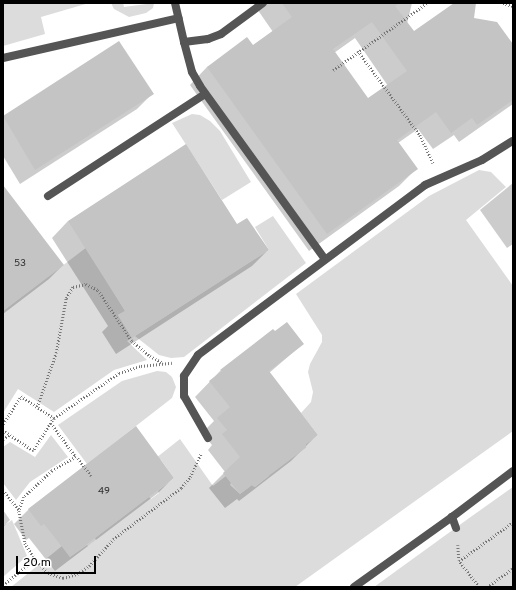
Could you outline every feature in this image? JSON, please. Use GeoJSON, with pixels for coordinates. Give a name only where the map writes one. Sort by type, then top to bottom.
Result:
{"type":"FeatureCollection","features":[{"type":"Feature","properties":{"kind":"lane"},"geometry":{"type":"LineString","coordinates":[[176,3],[192,72],[206,94],[325,259]]}},
{"type":"Feature","properties":{"kind":"lane"},"geometry":{"type":"LineString","coordinates":[[184,42],[208,40],[221,34],[262,3]]}},
{"type":"Feature","properties":{"kind":"lane"},"geometry":{"type":"LineString","coordinates":[[3,58],[179,18]]}},
{"type":"Feature","properties":{"kind":"lane"},"geometry":{"type":"LineString","coordinates":[[48,196],[206,94]]}},
{"type":"Feature","properties":{"kind":"lane"},"geometry":{"type":"LineString","coordinates":[[208,438],[184,396],[184,376],[190,364],[386,212],[425,185],[482,160],[513,141]]}},
{"type":"Feature","properties":{"kind":"lane"},"geometry":{"type":"LineString","coordinates":[[354,587],[452,517],[513,471]]}},
{"type":"Feature","properties":{"kind":"lane"},"geometry":{"type":"LineString","coordinates":[[452,517],[456,528]]}},
{"type":"Feature","properties":{"kind":"path"},"geometry":{"type":"LineString","coordinates":[[333,70],[427,3]]}},
{"type":"Feature","properties":{"kind":"path"},"geometry":{"type":"LineString","coordinates":[[503,3],[513,6]]}},
{"type":"Feature","properties":{"kind":"path"},"geometry":{"type":"LineString","coordinates":[[358,51],[420,135],[434,165],[435,181]]}},
{"type":"Feature","properties":{"kind":"path"},"geometry":{"type":"LineString","coordinates":[[37,407],[56,353],[66,298],[73,287],[86,284],[98,290],[132,341],[150,356],[163,363]]}},
{"type":"Feature","properties":{"kind":"path"},"geometry":{"type":"LineString","coordinates":[[3,431],[33,451],[54,418],[119,373],[141,366],[163,363],[190,364]]}},
{"type":"Feature","properties":{"kind":"path"},"geometry":{"type":"LineString","coordinates":[[3,424],[21,396],[54,418]]}},
{"type":"Feature","properties":{"kind":"path"},"geometry":{"type":"LineString","coordinates":[[51,423],[90,476]]}},
{"type":"Feature","properties":{"kind":"path"},"geometry":{"type":"LineString","coordinates":[[3,439],[9,435]]}},
{"type":"Feature","properties":{"kind":"path"},"geometry":{"type":"LineString","coordinates":[[3,490],[19,511],[25,543],[35,559],[48,573],[63,578],[77,574],[89,566],[112,539],[181,488],[190,477],[208,438]]}},
{"type":"Feature","properties":{"kind":"path"},"geometry":{"type":"LineString","coordinates":[[19,511],[24,497],[36,484],[76,457]]}},
{"type":"Feature","properties":{"kind":"path"},"geometry":{"type":"LineString","coordinates":[[478,587],[459,561],[513,522]]}},
{"type":"Feature","properties":{"kind":"path"},"geometry":{"type":"LineString","coordinates":[[3,585],[35,559]]}},
{"type":"Feature","properties":{"kind":"path"},"geometry":{"type":"LineString","coordinates":[[487,587],[513,568]]}},
{"type":"Feature","properties":{"kind":"shaded area"},"geometry":{"type":"Polygon","coordinates":[[[3,3],[89,3],[41,17],[45,34],[3,46],[3,3]]]}},
{"type":"Feature","properties":{"kind":"shaded area"},"geometry":{"type":"Polygon","coordinates":[[[111,3],[123,3],[124,7],[154,3],[153,8],[146,13],[129,17],[114,9],[111,3]]]}},
{"type":"Feature","properties":{"kind":"shaded area"},"geometry":{"type":"Polygon","coordinates":[[[192,114],[200,115],[210,121],[220,131],[251,182],[222,200],[172,123],[192,114]]]}},
{"type":"Feature","properties":{"kind":"shaded area"},"geometry":{"type":"Polygon","coordinates":[[[479,170],[491,172],[506,187],[466,220],[513,286],[513,431],[295,587],[11,587],[62,546],[70,557],[96,540],[95,538],[149,497],[151,499],[159,493],[158,491],[174,478],[161,460],[156,458],[180,439],[213,486],[226,476],[231,483],[230,485],[240,494],[252,485],[255,487],[269,476],[267,473],[307,447],[305,445],[318,435],[301,413],[311,402],[313,392],[308,372],[310,364],[322,342],[322,335],[296,294],[429,196],[479,170]]]}},
{"type":"Feature","properties":{"kind":"shaded area"},"geometry":{"type":"Polygon","coordinates":[[[273,216],[306,263],[184,357],[171,358],[159,355],[135,336],[269,250],[255,227],[273,216]]]}},
{"type":"Feature","properties":{"kind":"shaded area"},"geometry":{"type":"Polygon","coordinates":[[[87,247],[125,311],[118,315],[132,338],[127,341],[147,360],[114,370],[54,412],[18,389],[3,413],[3,311],[87,247]]]}},
{"type":"Feature","properties":{"kind":"shaded area"},"geometry":{"type":"Polygon","coordinates":[[[157,371],[166,372],[172,377],[176,387],[172,398],[87,464],[58,425],[122,381],[157,371]]]}},
{"type":"Feature","properties":{"kind":"shaded area"},"geometry":{"type":"Polygon","coordinates":[[[51,435],[68,457],[30,482],[16,500],[3,483],[3,447],[10,442],[35,457],[51,435]]]}},
{"type":"Feature","properties":{"kind":"shaded area"},"geometry":{"type":"Polygon","coordinates":[[[513,487],[513,587],[374,587],[472,516],[513,487]]]}},
{"type":"Feature","properties":{"kind":"shaded area"},"geometry":{"type":"Polygon","coordinates":[[[12,520],[27,556],[3,577],[3,526],[12,520]]]}},
{"type":"Feature","properties":{"kind":"building"},"geometry":{"type":"Polygon","coordinates":[[[282,3],[400,3],[395,6],[414,31],[454,3],[476,3],[474,18],[497,22],[513,44],[513,100],[477,125],[472,118],[451,133],[436,112],[397,140],[418,169],[327,234],[207,67],[247,37],[253,45],[292,17],[282,3]],[[372,22],[333,49],[368,98],[407,71],[372,22]]]}},
{"type":"Feature","properties":{"kind":"building"},"geometry":{"type":"Polygon","coordinates":[[[119,41],[154,94],[35,170],[3,116],[119,41]]]}},
{"type":"Feature","properties":{"kind":"building"},"geometry":{"type":"Polygon","coordinates":[[[186,144],[237,224],[247,218],[269,250],[132,338],[118,315],[125,311],[68,221],[186,144]]]}},
{"type":"Feature","properties":{"kind":"building"},"geometry":{"type":"Polygon","coordinates":[[[3,185],[64,265],[3,311],[3,185]]]}},
{"type":"Feature","properties":{"kind":"building"},"geometry":{"type":"Polygon","coordinates":[[[287,322],[304,344],[269,371],[318,435],[305,445],[307,447],[254,487],[252,485],[240,494],[223,473],[240,457],[222,434],[227,430],[217,418],[230,407],[209,381],[222,371],[220,370],[273,329],[275,331],[287,322]]]}},
{"type":"Feature","properties":{"kind":"building"},"geometry":{"type":"Polygon","coordinates":[[[136,426],[174,478],[70,557],[44,524],[41,526],[28,509],[136,426]]]}}]}
